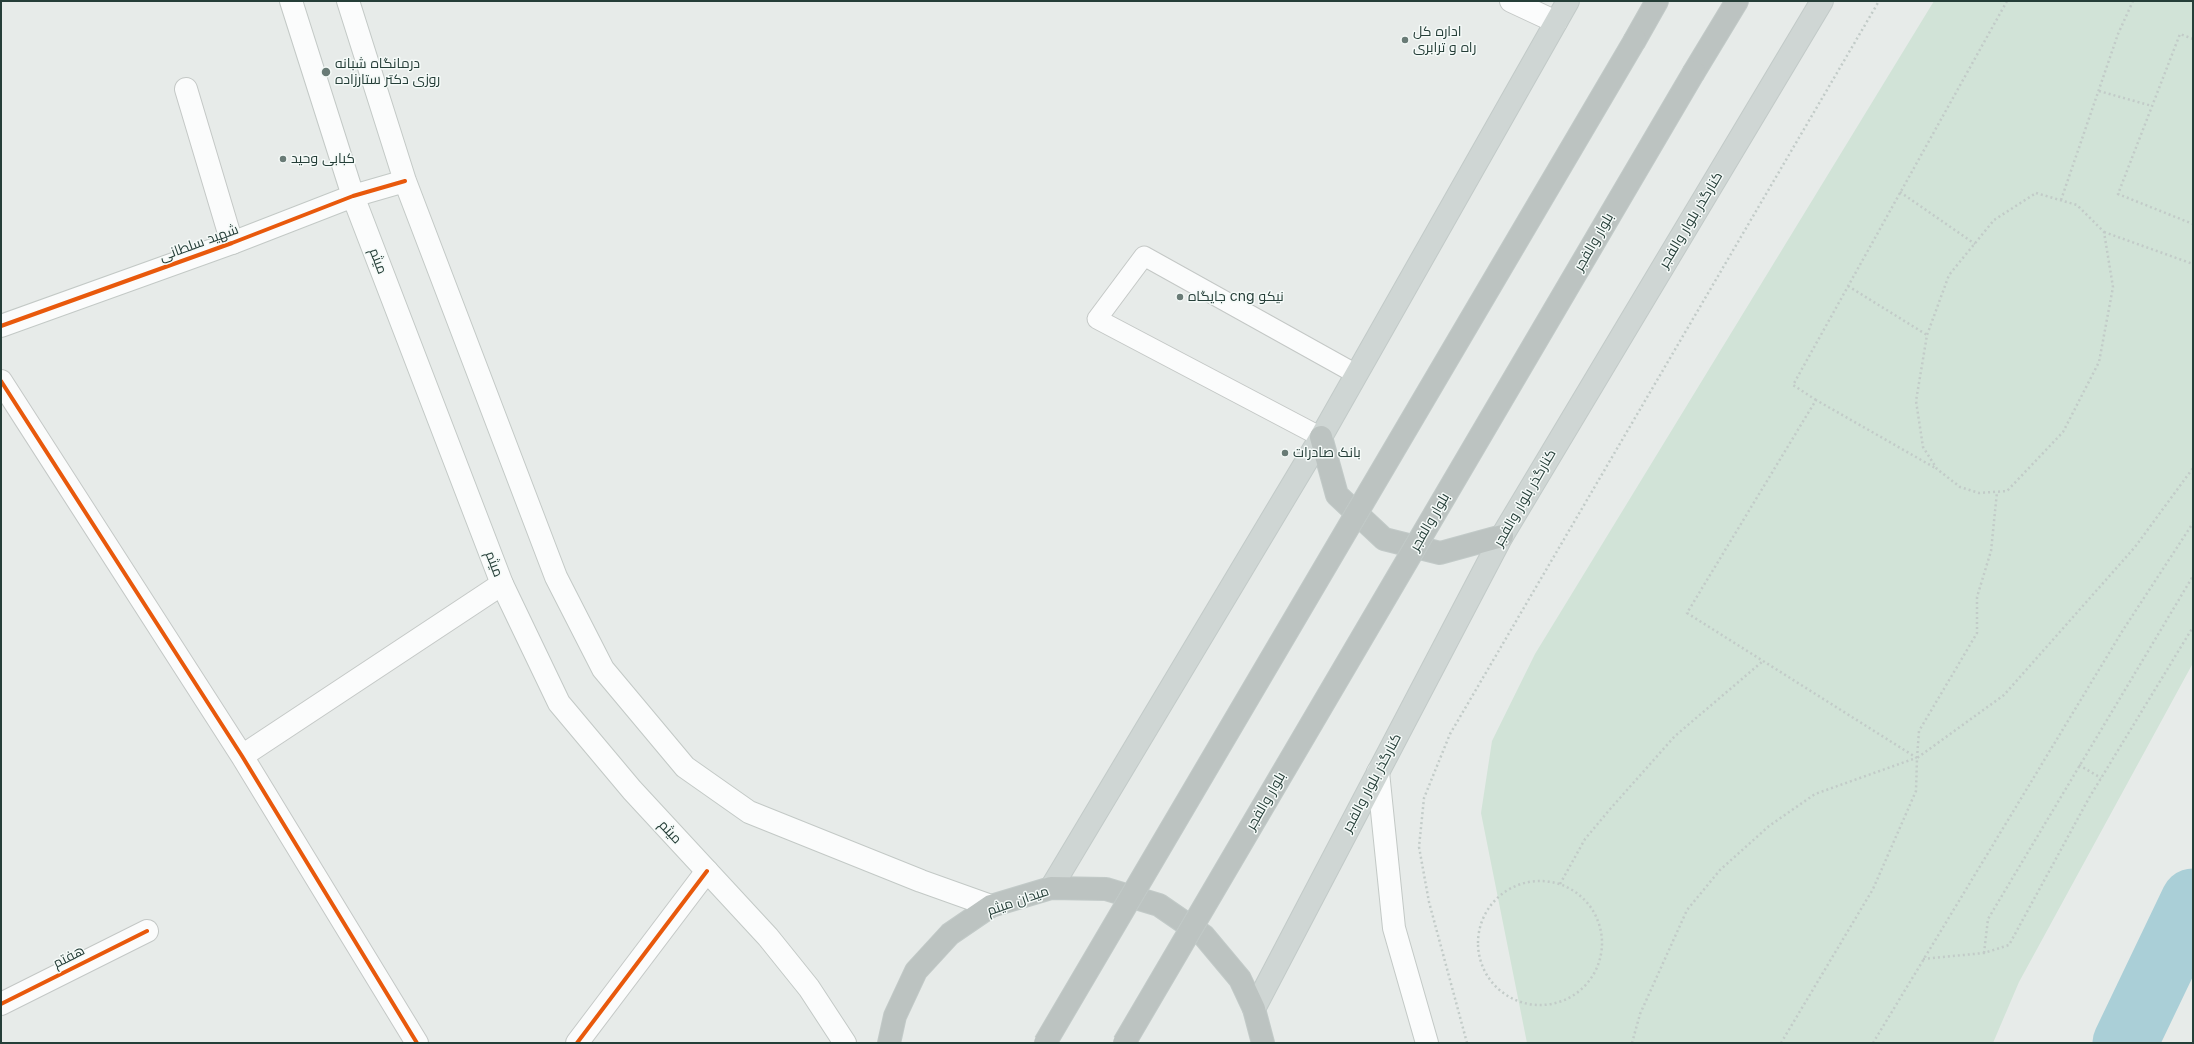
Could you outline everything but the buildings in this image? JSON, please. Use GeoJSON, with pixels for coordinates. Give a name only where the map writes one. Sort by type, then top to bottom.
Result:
{"type":"FeatureCollection","features":[{"type":"Feature","properties":{"kind":"highway"},"geometry":{"type":"LineString","coordinates":[[1045,1043],[1657,1]]}},
{"type":"Feature","properties":{"kind":"highway","name":"بلوار والفجر"},"geometry":{"type":"LineString","coordinates":[[1124,1043],[1737,1]]}},
{"type":"Feature","properties":{"kind":"highway"},"geometry":{"type":"LineString","coordinates":[[1321,437],[1337,496],[1384,539],[1440,553],[1502,536]]}},
{"type":"Feature","properties":{"kind":"highway","name":"میدان میثم"},"geometry":{"type":"LineString","coordinates":[[889,1043],[895,1016],[916,971],[950,934],[991,906],[1051,888],[1106,889],[1159,906],[1204,936],[1240,979],[1254,1009],[1264,1042]]}},
{"type":"Feature","properties":{"kind":"main road","name":"میثم"},"geometry":{"type":"LineString","coordinates":[[291,1],[353,196],[502,584],[559,703],[632,790],[773,942],[809,988],[845,1043]]}},
{"type":"Feature","properties":{"kind":"main road"},"geometry":{"type":"LineString","coordinates":[[348,1],[405,181],[556,577],[603,669],[685,767],[749,812],[921,881],[991,906]]}},
{"type":"Feature","properties":{"kind":"main road"},"geometry":{"type":"LineString","coordinates":[[1511,1],[1556,22]]}},
{"type":"Feature","properties":{"kind":"main road"},"geometry":{"type":"LineString","coordinates":[[1051,888],[1321,437],[1568,1]]}},
{"type":"Feature","properties":{"kind":"main road","name":"کنارگذر بلوار والفجر"},"geometry":{"type":"LineString","coordinates":[[1254,1009],[1502,536],[1822,1]]}},
{"type":"Feature","properties":{"kind":"main road"},"geometry":{"type":"LineString","coordinates":[[186,89],[232,243]]}},
{"type":"Feature","properties":{"kind":"main road","name":"شهید سلطانی"},"geometry":{"type":"LineString","coordinates":[[1,326],[232,243],[353,196],[405,181]]}},
{"type":"Feature","properties":{"kind":"main road"},"geometry":{"type":"LineString","coordinates":[[1,381],[242,756],[416,1043]]}},
{"type":"Feature","properties":{"kind":"main road"},"geometry":{"type":"LineString","coordinates":[[242,756],[502,584]]}},
{"type":"Feature","properties":{"kind":"main road"},"geometry":{"type":"LineString","coordinates":[[1378,772],[1394,928],[1427,1043]]}},
{"type":"Feature","properties":{"kind":"main road"},"geometry":{"type":"LineString","coordinates":[[577,1043],[707,871]]}},
{"type":"Feature","properties":{"kind":"main road","name":"هفتم"},"geometry":{"type":"LineString","coordinates":[[1,1004],[147,931]]}},
{"type":"Feature","properties":{"kind":"lane"},"geometry":{"type":"LineString","coordinates":[[1321,437],[1097,319],[1144,256],[1356,374]]}},
{"type":"Feature","properties":{"kind":"path"},"geometry":{"type":"LineString","coordinates":[[1467,1043],[1429,902],[1419,846],[1424,798],[1450,734],[1879,1]]}},
{"type":"Feature","properties":{"kind":"path"},"geometry":{"type":"LineString","coordinates":[[2007,1],[1793,385],[1816,400],[1937,469],[1960,487],[1979,493],[2007,491],[2063,432],[2099,362],[2113,287],[2104,232]]}},
{"type":"Feature","properties":{"kind":"path"},"geometry":{"type":"LineString","coordinates":[[2061,200],[2118,34],[2133,1]]}},
{"type":"Feature","properties":{"kind":"path"},"geometry":{"type":"LineString","coordinates":[[2193,39],[2180,34],[2118,194],[2193,224]]}},
{"type":"Feature","properties":{"kind":"path"},"geometry":{"type":"LineString","coordinates":[[2098,91],[2152,106]]}},
{"type":"Feature","properties":{"kind":"path"},"geometry":{"type":"LineString","coordinates":[[1900,192],[1975,244]]}},
{"type":"Feature","properties":{"kind":"path"},"geometry":{"type":"LineString","coordinates":[[1937,469],[1923,446],[1916,401],[1927,335],[1949,275],[1994,220],[2036,193],[2077,205],[2104,232],[2193,264]]}},
{"type":"Feature","properties":{"kind":"path"},"geometry":{"type":"LineString","coordinates":[[1848,286],[1927,335]]}},
{"type":"Feature","properties":{"kind":"path"},"geometry":{"type":"LineString","coordinates":[[1816,400],[1687,613],[1917,758]]}},
{"type":"Feature","properties":{"kind":"path"},"geometry":{"type":"LineString","coordinates":[[1632,1043],[1640,1014],[1687,910],[1720,870],[1769,826],[1815,794],[1917,758],[2004,695],[2135,547],[2193,468]]}},
{"type":"Feature","properties":{"kind":"path"},"geometry":{"type":"LineString","coordinates":[[1781,1043],[1872,889],[1916,791],[1919,731],[1976,633],[1977,596],[1991,551],[1997,492]]}},
{"type":"Feature","properties":{"kind":"path"},"geometry":{"type":"LineString","coordinates":[[1873,1043],[2123,630],[2193,523]]}},
{"type":"Feature","properties":{"kind":"path"},"geometry":{"type":"LineString","coordinates":[[1984,953],[1988,919],[2193,576]]}},
{"type":"Feature","properties":{"kind":"path"},"geometry":{"type":"LineString","coordinates":[[1923,959],[1984,953],[2009,945],[2101,778],[2193,627]]}},
{"type":"Feature","properties":{"kind":"path"},"geometry":{"type":"LineString","coordinates":[[1560,884],[1586,839],[1616,802],[1675,736],[1763,661]]}},
{"type":"Feature","properties":{"kind":"path"},"geometry":{"type":"LineString","coordinates":[[2079,765],[2101,778]]}},
{"type":"Feature","properties":{"kind":"path"},"geometry":{"type":"LineString","coordinates":[[1540,881],[1560,884],[1578,893],[1592,909],[1601,928],[1603,949],[1597,970],[1585,987],[1567,999],[1547,1006],[1526,1004],[1507,997],[1492,984],[1482,966],[1478,947],[1480,927],[1489,908],[1502,894],[1514,887],[1520,884],[1540,881]]}},
{"type":"Feature","properties":{"kind":"green space"},"geometry":{"type":"Polygon","coordinates":[[[1934,1],[2193,1],[2193,663],[2019,982],[1993,1043],[1527,1043],[1481,813],[1492,741],[1535,654],[1934,1]]]}},
{"type":"Feature","properties":{"kind":"waterway"},"geometry":{"type":"LineString","coordinates":[[2125,1043],[2193,901]]}},
{"type":"Feature","properties":{"kind":"cycle path"},"geometry":{"type":"LineString","coordinates":[[1,326],[232,243],[353,196],[405,181]]}},
{"type":"Feature","properties":{"kind":"cycle path"},"geometry":{"type":"LineString","coordinates":[[1,381],[242,756],[417,1043]]}},
{"type":"Feature","properties":{"kind":"cycle path"},"geometry":{"type":"LineString","coordinates":[[577,1043],[707,871]]}},
{"type":"Feature","properties":{"kind":"cycle path"},"geometry":{"type":"LineString","coordinates":[[1,1004],[147,931]]}},
{"type":"Feature","properties":{"kind":"place","name":"اداره کل راه و ترابری"},"geometry":{"type":"Point","coordinates":[1405,40]}},
{"type":"Feature","properties":{"kind":"place","name":"درمانگاه شبانه روزی دکتر ستارزاده"},"geometry":{"type":"Point","coordinates":[326,72]}},
{"type":"Feature","properties":{"kind":"place","name":"کبابی وحید"},"geometry":{"type":"Point","coordinates":[283,159]}},
{"type":"Feature","properties":{"kind":"place","name":"جایگاه cng نیکو"},"geometry":{"type":"Point","coordinates":[1180,297]}},
{"type":"Feature","properties":{"kind":"place","name":"بانک صادرات"},"geometry":{"type":"Point","coordinates":[1285,453]}}]}
